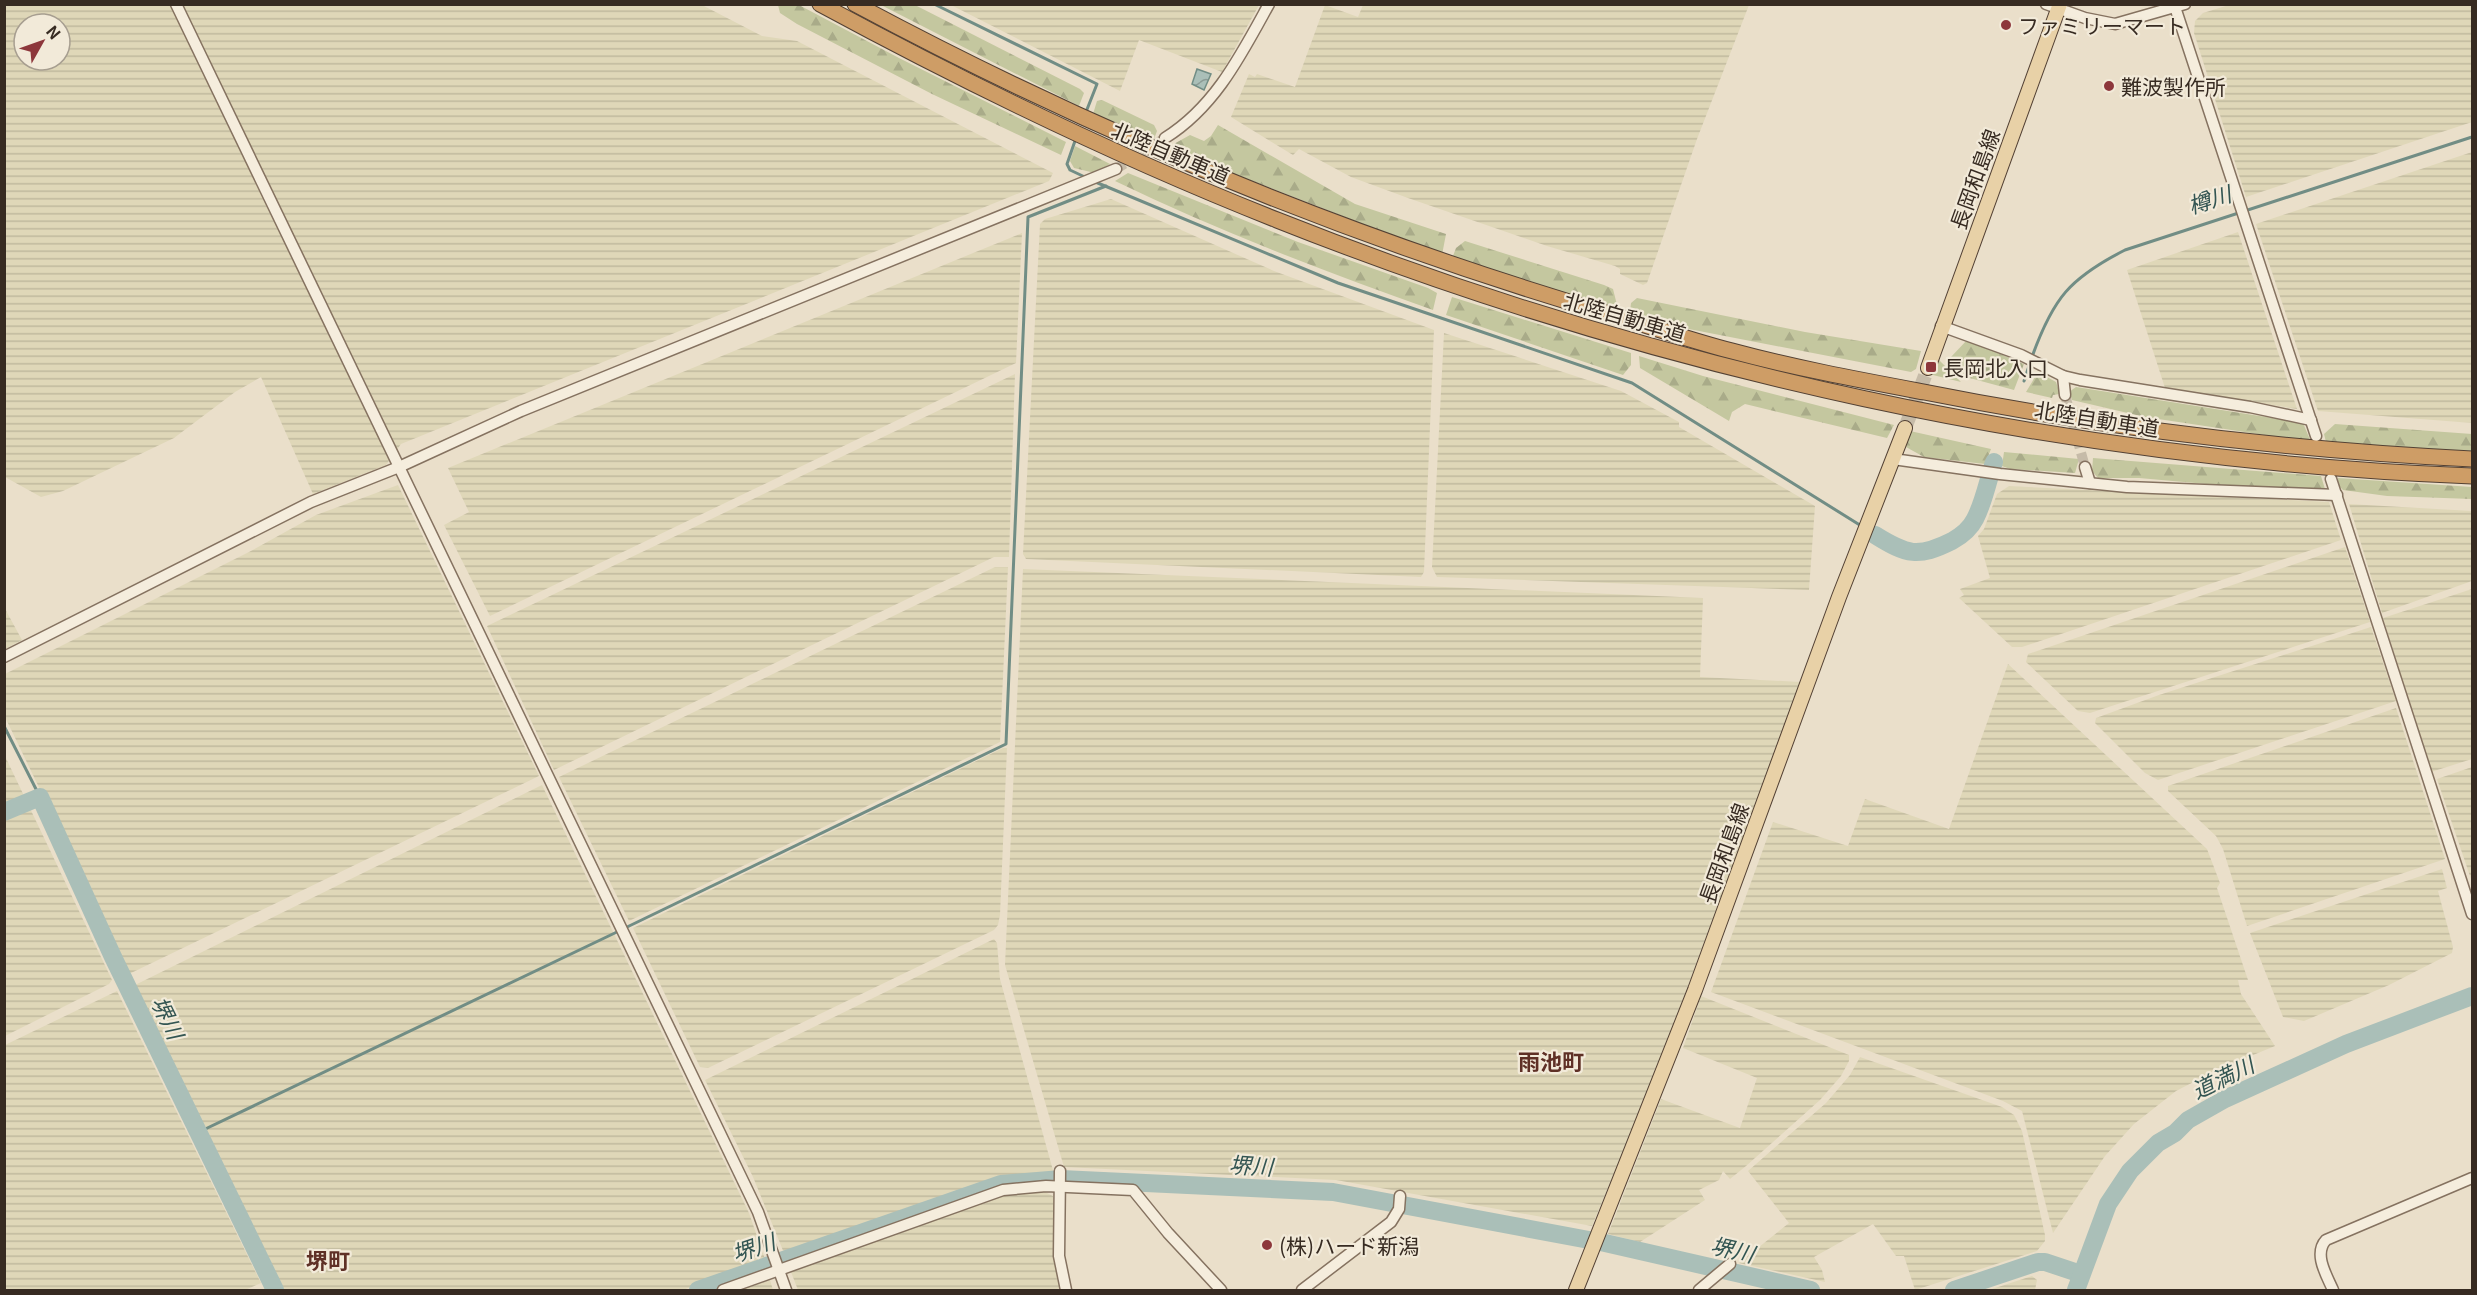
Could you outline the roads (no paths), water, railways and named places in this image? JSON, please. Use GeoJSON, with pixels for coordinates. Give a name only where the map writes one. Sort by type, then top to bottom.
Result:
{"type":"FeatureCollection","features":[{"type":"Feature","properties":{"kind":"highway","name":"北陸自動車道"},"geometry":{"type":"LineString","coordinates":[[820,4],[1030,113],[1264,215],[1432,278],[1633,342],[1845,395],[2074,436],[2187,453],[2279,463],[2472,476]]}},
{"type":"Feature","properties":{"kind":"highway","name":"北陸自動車道"},"geometry":{"type":"LineString","coordinates":[[855,4],[1067,112],[1287,206],[1523,289],[1731,351],[1859,380],[2100,424],[2277,445],[2472,459]]}},
{"type":"Feature","properties":{"kind":"main road","name":"長岡和島線"},"geometry":{"type":"LineString","coordinates":[[1928,368],[2055,6]]}},
{"type":"Feature","properties":{"kind":"main road","name":"長岡和島線"},"geometry":{"type":"LineString","coordinates":[[1576,1290],[1695,990],[1835,608],[1905,428]]}},
{"type":"Feature","properties":{"kind":"street"},"geometry":{"type":"LineString","coordinates":[[176,4],[753,1202],[786,1290]]}},
{"type":"Feature","properties":{"kind":"street"},"geometry":{"type":"LineString","coordinates":[[1165,138],[1202,109],[1221,85],[1269,4]]}},
{"type":"Feature","properties":{"kind":"street"},"geometry":{"type":"LineString","coordinates":[[2055,6],[2102,23],[2115,24],[2178,6],[2316,436]]}},
{"type":"Feature","properties":{"kind":"street"},"geometry":{"type":"LineString","coordinates":[[4,657],[285,514],[399,467],[522,411],[1116,169]]}},
{"type":"Feature","properties":{"kind":"street"},"geometry":{"type":"LineString","coordinates":[[1941,326],[2021,355],[2063,376],[2109,387],[2250,407],[2310,420]]}},
{"type":"Feature","properties":{"kind":"street"},"geometry":{"type":"LineString","coordinates":[[2063,376],[2065,395]]}},
{"type":"Feature","properties":{"kind":"street"},"geometry":{"type":"LineString","coordinates":[[1893,459],[2000,474],[2090,483],[2289,495],[2337,495]]}},
{"type":"Feature","properties":{"kind":"street"},"geometry":{"type":"LineString","coordinates":[[2085,467],[2090,483]]}},
{"type":"Feature","properties":{"kind":"street"},"geometry":{"type":"LineString","coordinates":[[2331,479],[2472,914]]}},
{"type":"Feature","properties":{"kind":"street"},"geometry":{"type":"LineString","coordinates":[[1060,1171],[1059,1256],[1066,1290]]}},
{"type":"Feature","properties":{"kind":"street"},"geometry":{"type":"LineString","coordinates":[[2333,1290],[2321,1257],[2326,1240],[2472,1178]]}},
{"type":"Feature","properties":{"kind":"street"},"geometry":{"type":"LineString","coordinates":[[723,1290],[1003,1190],[1030,1186],[1133,1190],[1217,1289]]}},
{"type":"Feature","properties":{"kind":"street"},"geometry":{"type":"LineString","coordinates":[[1302,1290],[1391,1222],[1399,1209],[1400,1196]]}},
{"type":"Feature","properties":{"kind":"street"},"geometry":{"type":"LineString","coordinates":[[1700,1290],[1730,1264]]}},
{"type":"Feature","properties":{"kind":"water"},"geometry":{"type":"Polygon","coordinates":[[[1197,69],[1211,74],[1204,90],[1192,84],[1197,69]]]}},
{"type":"Feature","properties":{"kind":"waterway"},"geometry":{"type":"LineString","coordinates":[[934,4],[1097,84],[1086,112]]}},
{"type":"Feature","properties":{"kind":"waterway","name":"樽川"},"geometry":{"type":"LineString","coordinates":[[2032,357],[2048,319],[2066,292],[2090,270],[2125,250],[2472,137]]}},
{"type":"Feature","properties":{"kind":"waterway"},"geometry":{"type":"LineString","coordinates":[[1076,138],[1067,164],[1070,170],[1087,178]]}},
{"type":"Feature","properties":{"kind":"waterway"},"geometry":{"type":"LineString","coordinates":[[1093,181],[1338,283],[1632,383],[1863,527]]}},
{"type":"Feature","properties":{"kind":"waterway"},"geometry":{"type":"LineString","coordinates":[[625,928],[1006,744],[1028,217],[1106,186]]}},
{"type":"Feature","properties":{"kind":"waterway","name":"樽川"},"geometry":{"type":"LineString","coordinates":[[2024,381],[2030,363]]}},
{"type":"Feature","properties":{"kind":"waterway","name":"樽川"},"geometry":{"type":"LineString","coordinates":[[1875,535],[1896,547],[1913,552],[1930,550],[1955,539],[1968,529],[1975,519],[1994,462]]}},
{"type":"Feature","properties":{"kind":"waterway","name":"樽川"},"geometry":{"type":"LineString","coordinates":[[1869,531],[1875,535]]}},
{"type":"Feature","properties":{"kind":"waterway"},"geometry":{"type":"LineString","coordinates":[[4,726],[40,797]]}},
{"type":"Feature","properties":{"kind":"waterway","name":"堺川"},"geometry":{"type":"LineString","coordinates":[[4,812],[40,797],[113,957],[275,1290]]}},
{"type":"Feature","properties":{"kind":"waterway"},"geometry":{"type":"LineString","coordinates":[[199,1132],[619,931]]}},
{"type":"Feature","properties":{"kind":"waterway","name":"道満川"},"geometry":{"type":"LineString","coordinates":[[2076,1290],[2108,1204],[2130,1171],[2158,1143],[2175,1133],[2188,1120],[2225,1099],[2346,1044],[2472,996]]}},
{"type":"Feature","properties":{"kind":"waterway","name":"堺川"},"geometry":{"type":"LineString","coordinates":[[698,1290],[1001,1184],[1061,1179],[1333,1192],[1605,1243],[1811,1290]]}},
{"type":"Feature","properties":{"kind":"waterway","name":"堺川"},"geometry":{"type":"LineString","coordinates":[[1954,1290],[2038,1262],[2045,1262],[2081,1274]]}},
{"type":"Feature","properties":{"kind":"tunnel"},"geometry":{"type":"LineString","coordinates":[[1116,169],[1165,138]]}},
{"type":"Feature","properties":{"kind":"tunnel"},"geometry":{"type":"LineString","coordinates":[[1905,428],[1928,368]]}},
{"type":"Feature","properties":{"kind":"tunnel"},"geometry":{"type":"LineString","coordinates":[[2065,395],[2085,467]]}},
{"type":"Feature","properties":{"kind":"place","name":"ファミリーマート"},"geometry":{"type":"Point","coordinates":[2006,25]}},
{"type":"Feature","properties":{"kind":"place","name":"難波製作所"},"geometry":{"type":"Point","coordinates":[2109,86]}},
{"type":"Feature","properties":{"kind":"place","name":"長岡北入口"},"geometry":{"type":"Point","coordinates":[1931,367]}},
{"type":"Feature","properties":{"kind":"place","name":"(株)ハード新潟"},"geometry":{"type":"Point","coordinates":[1267,1245]}},
{"type":"Feature","properties":{"kind":"district","name":"雨池町"},"geometry":{"type":"Point","coordinates":[1551,1060]}},
{"type":"Feature","properties":{"kind":"district","name":"堺町"},"geometry":{"type":"Point","coordinates":[328,1259]}}]}
